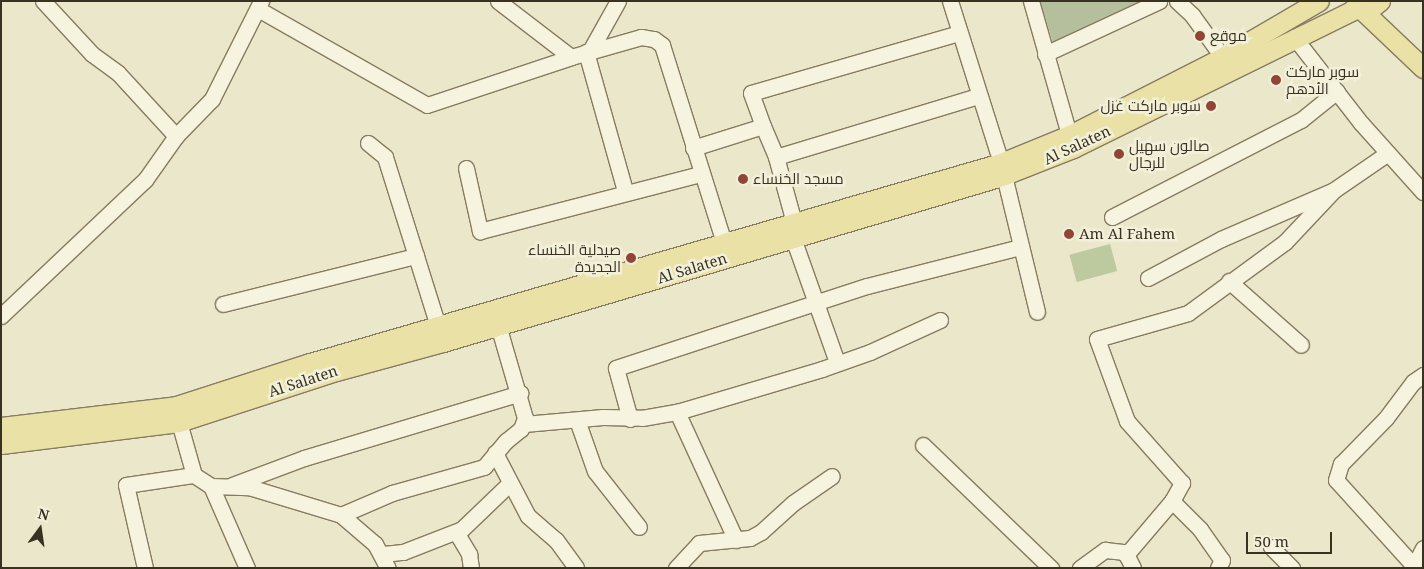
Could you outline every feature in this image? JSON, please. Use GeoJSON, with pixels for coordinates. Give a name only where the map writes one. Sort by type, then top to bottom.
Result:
{"type":"FeatureCollection","features":[{"type":"Feature","properties":{"kind":"main road","name":"Al Salaten"},"geometry":{"type":"LineString","coordinates":[[1227,63],[1319,1]]}},
{"type":"Feature","properties":{"kind":"main road","name":"Al Salaten"},"geometry":{"type":"LineString","coordinates":[[1,426],[176,406],[441,335],[726,250],[795,232],[1002,169],[1072,142],[1227,63],[1294,37],[1355,7],[1380,1]]}},
{"type":"Feature","properties":{"kind":"main road"},"geometry":{"type":"LineString","coordinates":[[1355,7],[1423,68]]}},
{"type":"Feature","properties":{"kind":"main road","name":"Al Salaten"},"geometry":{"type":"LineString","coordinates":[[1,444],[179,422],[441,335],[498,326],[726,250]]}},
{"type":"Feature","properties":{"kind":"street"},"geometry":{"type":"LineString","coordinates":[[43,1],[92,54],[118,73],[176,136]]}},
{"type":"Feature","properties":{"kind":"street"},"geometry":{"type":"LineString","coordinates":[[498,1],[571,57]]}},
{"type":"Feature","properties":{"kind":"street"},"geometry":{"type":"LineString","coordinates":[[618,1],[588,52],[625,191]]}},
{"type":"Feature","properties":{"kind":"street"},"geometry":{"type":"LineString","coordinates":[[950,1],[1002,169],[1036,312]]}},
{"type":"Feature","properties":{"kind":"street"},"geometry":{"type":"LineString","coordinates":[[1031,1],[1072,142]]}},
{"type":"Feature","properties":{"kind":"street"},"geometry":{"type":"LineString","coordinates":[[1045,54],[1158,1]]}},
{"type":"Feature","properties":{"kind":"street"},"geometry":{"type":"LineString","coordinates":[[1177,1],[1192,15],[1227,63]]}},
{"type":"Feature","properties":{"kind":"street"},"geometry":{"type":"LineString","coordinates":[[1,316],[145,180],[176,136],[212,99],[260,5],[427,105],[571,57],[641,37],[659,42],[665,50],[700,174],[726,250]]}},
{"type":"Feature","properties":{"kind":"street"},"geometry":{"type":"LineString","coordinates":[[837,362],[795,232],[776,157],[750,93],[959,32]]}},
{"type":"Feature","properties":{"kind":"street"},"geometry":{"type":"LineString","coordinates":[[1294,37],[1423,192]]}},
{"type":"Feature","properties":{"kind":"street"},"geometry":{"type":"LineString","coordinates":[[1112,217],[1300,120],[1337,91]]}},
{"type":"Feature","properties":{"kind":"street"},"geometry":{"type":"LineString","coordinates":[[776,157],[978,96]]}},
{"type":"Feature","properties":{"kind":"street"},"geometry":{"type":"LineString","coordinates":[[693,148],[763,126]]}},
{"type":"Feature","properties":{"kind":"street"},"geometry":{"type":"LineString","coordinates":[[368,143],[385,158],[441,335]]}},
{"type":"Feature","properties":{"kind":"street"},"geometry":{"type":"LineString","coordinates":[[1080,568],[1105,550],[1124,552],[1130,561],[1172,501],[1182,483],[1127,420],[1097,339],[1188,313],[1229,281],[1285,242],[1334,190],[1388,152]]}},
{"type":"Feature","properties":{"kind":"street"},"geometry":{"type":"LineString","coordinates":[[466,168],[480,231],[625,191],[700,174]]}},
{"type":"Feature","properties":{"kind":"street"},"geometry":{"type":"LineString","coordinates":[[1148,278],[1221,239],[1334,190]]}},
{"type":"Feature","properties":{"kind":"street"},"geometry":{"type":"LineString","coordinates":[[630,419],[616,368],[818,302],[1020,247]]}},
{"type":"Feature","properties":{"kind":"street"},"geometry":{"type":"LineString","coordinates":[[223,304],[416,256]]}},
{"type":"Feature","properties":{"kind":"street"},"geometry":{"type":"LineString","coordinates":[[1229,281],[1301,345]]}},
{"type":"Feature","properties":{"kind":"street"},"geometry":{"type":"LineString","coordinates":[[341,515],[392,493],[477,470],[491,462],[495,453],[524,424],[603,417],[630,419],[677,412],[801,376],[870,352],[940,320]]}},
{"type":"Feature","properties":{"kind":"street"},"geometry":{"type":"LineString","coordinates":[[498,326],[520,393],[524,424]]}},
{"type":"Feature","properties":{"kind":"street"},"geometry":{"type":"LineString","coordinates":[[1423,375],[1413,382],[1386,418],[1341,464],[1336,480],[1415,567],[1423,548]]}},
{"type":"Feature","properties":{"kind":"street"},"geometry":{"type":"LineString","coordinates":[[232,485],[286,464],[520,393]]}},
{"type":"Feature","properties":{"kind":"street"},"geometry":{"type":"LineString","coordinates":[[677,412],[736,540]]}},
{"type":"Feature","properties":{"kind":"street"},"geometry":{"type":"LineString","coordinates":[[576,420],[595,472],[639,528]]}},
{"type":"Feature","properties":{"kind":"street"},"geometry":{"type":"LineString","coordinates":[[179,422],[194,475],[211,486],[247,568]]}},
{"type":"Feature","properties":{"kind":"street"},"geometry":{"type":"LineString","coordinates":[[923,445],[1051,568]]}},
{"type":"Feature","properties":{"kind":"street"},"geometry":{"type":"LineString","coordinates":[[495,453],[509,484],[528,516],[556,540],[576,568]]}},
{"type":"Feature","properties":{"kind":"street"},"geometry":{"type":"LineString","coordinates":[[145,568],[126,486],[194,475]]}},
{"type":"Feature","properties":{"kind":"street"},"geometry":{"type":"LineString","coordinates":[[676,568],[699,543],[736,540],[761,532],[792,503],[832,476]]}},
{"type":"Feature","properties":{"kind":"street"},"geometry":{"type":"LineString","coordinates":[[211,486],[232,485],[341,515],[349,519],[385,561],[403,552],[456,532],[509,484]]}},
{"type":"Feature","properties":{"kind":"street"},"geometry":{"type":"LineString","coordinates":[[1172,501],[1200,529],[1222,560],[1218,568]]}},
{"type":"Feature","properties":{"kind":"street"},"geometry":{"type":"LineString","coordinates":[[456,532],[469,554],[471,568]]}},
{"type":"Feature","properties":{"kind":"street"},"geometry":{"type":"LineString","coordinates":[[1272,547],[1292,568]]}},
{"type":"Feature","properties":{"kind":"green space"},"geometry":{"type":"Polygon","coordinates":[[[1040,1],[1144,1],[1054,46],[1040,1]]]}},
{"type":"Feature","properties":{"kind":"green space"},"geometry":{"type":"Polygon","coordinates":[[[1110,244],[1117,271],[1077,282],[1069,255],[1110,244]]]}},
{"type":"Feature","properties":{"kind":"place","name":"موقع"},"geometry":{"type":"Point","coordinates":[1200,36]}},
{"type":"Feature","properties":{"kind":"place","name":"سوبر ماركت الأدهم"},"geometry":{"type":"Point","coordinates":[1276,80]}},
{"type":"Feature","properties":{"kind":"place","name":"سوبر ماركت غزل"},"geometry":{"type":"Point","coordinates":[1211,106]}},
{"type":"Feature","properties":{"kind":"place","name":"صالون سهيل للرجال"},"geometry":{"type":"Point","coordinates":[1119,154]}},
{"type":"Feature","properties":{"kind":"place","name":"مسجد الخنساء"},"geometry":{"type":"Point","coordinates":[743,179]}},
{"type":"Feature","properties":{"kind":"place","name":"Am Al Fahem"},"geometry":{"type":"Point","coordinates":[1069,234]}},
{"type":"Feature","properties":{"kind":"place","name":"صيدلية الخنساء الجديدة"},"geometry":{"type":"Point","coordinates":[631,258]}}]}
